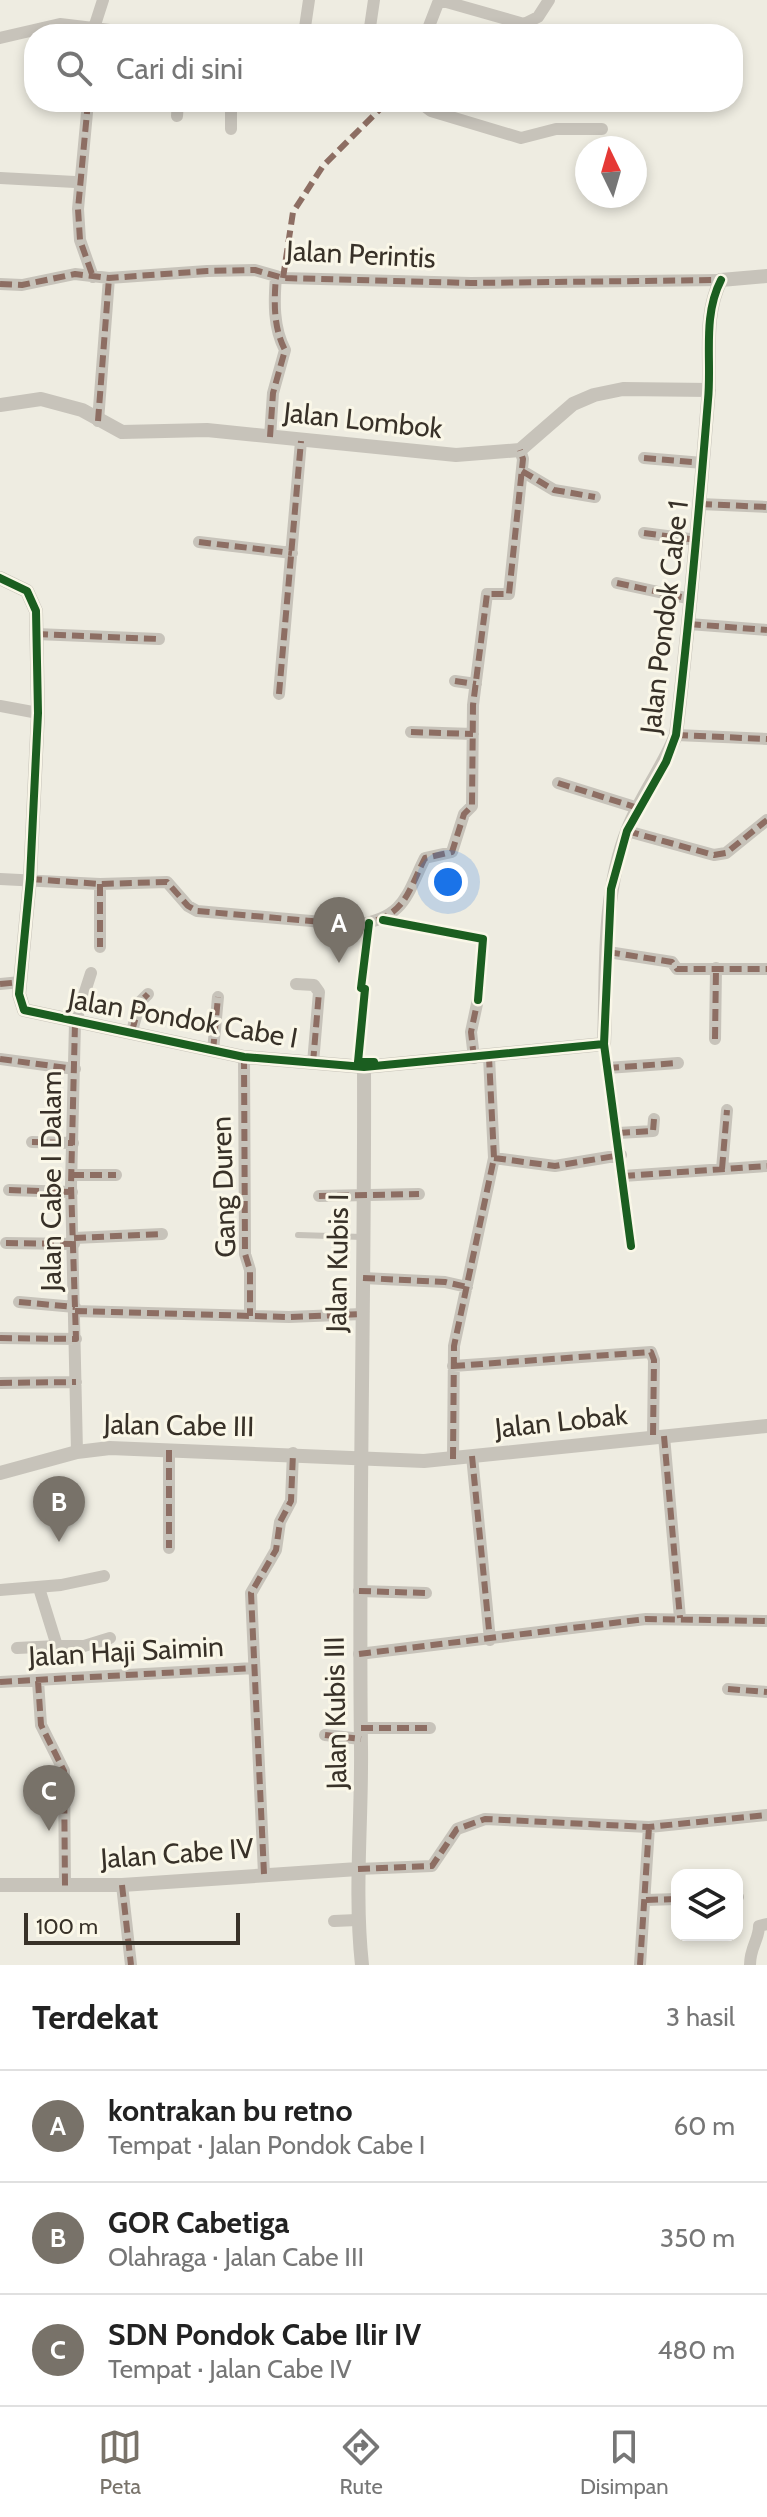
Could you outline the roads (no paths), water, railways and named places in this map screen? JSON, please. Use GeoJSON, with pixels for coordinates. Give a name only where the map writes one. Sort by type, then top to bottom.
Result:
{"type":"FeatureCollection","features":[{"type":"Feature","properties":{"kind":"street"},"geometry":{"type":"LineString","coordinates":[[96,24],[103,0]]}},
{"type":"Feature","properties":{"kind":"street"},"geometry":{"type":"LineString","coordinates":[[305,24],[309,0]]}},
{"type":"Feature","properties":{"kind":"street"},"geometry":{"type":"LineString","coordinates":[[370,24],[374,0]]}},
{"type":"Feature","properties":{"kind":"street"},"geometry":{"type":"LineString","coordinates":[[430,24],[438,3],[443,1],[524,24],[538,17],[549,0]]}},
{"type":"Feature","properties":{"kind":"street"},"geometry":{"type":"LineString","coordinates":[[0,38],[24,32]]}},
{"type":"Feature","properties":{"kind":"street"},"geometry":{"type":"LineString","coordinates":[[87,112],[78,209],[80,240],[93,277]]}},
{"type":"Feature","properties":{"kind":"street"},"geometry":{"type":"LineString","coordinates":[[231,112],[231,129]]}},
{"type":"Feature","properties":{"kind":"street"},"geometry":{"type":"LineString","coordinates":[[434,112],[521,138],[556,129],[602,129]]}},
{"type":"Feature","properties":{"kind":"street"},"geometry":{"type":"LineString","coordinates":[[0,178],[75,182]]}},
{"type":"Feature","properties":{"kind":"street","name":"Jalan Perintis"},"geometry":{"type":"LineString","coordinates":[[0,284],[32,284],[75,274],[109,278],[255,270],[283,277],[471,283],[721,280]]}},
{"type":"Feature","properties":{"kind":"street"},"geometry":{"type":"LineString","coordinates":[[721,280],[767,276]]}},
{"type":"Feature","properties":{"kind":"street"},"geometry":{"type":"LineString","coordinates":[[270,437],[273,393],[285,350],[273,304],[283,277]]}},
{"type":"Feature","properties":{"kind":"street"},"geometry":{"type":"LineString","coordinates":[[98,421],[109,278]]}},
{"type":"Feature","properties":{"kind":"street","name":"Jalan Pondok Cabe 1"},"geometry":{"type":"LineString","coordinates":[[604,1044],[611,889],[627,831],[666,762],[676,735],[700,504],[709,390],[709,323],[714,293],[721,280]]}},
{"type":"Feature","properties":{"kind":"street"},"geometry":{"type":"LineString","coordinates":[[0,879],[100,884],[167,882],[188,906],[197,911],[357,925],[383,920],[408,897],[425,858],[452,852],[464,814],[472,806],[476,684],[487,594],[509,594],[522,471],[520,450],[573,404],[594,395],[623,389],[709,390]]}},
{"type":"Feature","properties":{"kind":"street","name":"Jalan Lombok"},"geometry":{"type":"LineString","coordinates":[[0,405],[41,399],[82,410],[122,432],[207,430],[456,455],[520,450]]}},
{"type":"Feature","properties":{"kind":"street"},"geometry":{"type":"LineString","coordinates":[[279,694],[301,441]]}},
{"type":"Feature","properties":{"kind":"street"},"geometry":{"type":"LineString","coordinates":[[644,458],[703,463]]}},
{"type":"Feature","properties":{"kind":"street"},"geometry":{"type":"LineString","coordinates":[[522,471],[554,490],[595,497]]}},
{"type":"Feature","properties":{"kind":"street"},"geometry":{"type":"LineString","coordinates":[[700,504],[767,507]]}},
{"type":"Feature","properties":{"kind":"street"},"geometry":{"type":"LineString","coordinates":[[644,533],[697,540]]}},
{"type":"Feature","properties":{"kind":"street"},"geometry":{"type":"LineString","coordinates":[[199,542],[292,553]]}},
{"type":"Feature","properties":{"kind":"street"},"geometry":{"type":"LineString","coordinates":[[0,578],[27,591],[36,611],[38,713],[30,879],[21,982],[0,984]]}},
{"type":"Feature","properties":{"kind":"street"},"geometry":{"type":"LineString","coordinates":[[617,583],[691,599]]}},
{"type":"Feature","properties":{"kind":"street"},"geometry":{"type":"LineString","coordinates":[[689,624],[767,630]]}},
{"type":"Feature","properties":{"kind":"street"},"geometry":{"type":"LineString","coordinates":[[36,634],[159,639]]}},
{"type":"Feature","properties":{"kind":"street"},"geometry":{"type":"LineString","coordinates":[[455,681],[476,684]]}},
{"type":"Feature","properties":{"kind":"street"},"geometry":{"type":"LineString","coordinates":[[0,706],[38,713]]}},
{"type":"Feature","properties":{"kind":"street"},"geometry":{"type":"LineString","coordinates":[[411,732],[473,734]]}},
{"type":"Feature","properties":{"kind":"street"},"geometry":{"type":"LineString","coordinates":[[676,735],[767,739]]}},
{"type":"Feature","properties":{"kind":"street"},"geometry":{"type":"LineString","coordinates":[[558,783],[638,808]]}},
{"type":"Feature","properties":{"kind":"street"},"geometry":{"type":"LineString","coordinates":[[627,831],[714,855],[726,853],[767,820]]}},
{"type":"Feature","properties":{"kind":"street"},"geometry":{"type":"LineString","coordinates":[[100,884],[100,947]]}},
{"type":"Feature","properties":{"kind":"street"},"geometry":{"type":"LineString","coordinates":[[608,952],[672,962],[677,969],[767,969]]}},
{"type":"Feature","properties":{"kind":"street"},"geometry":{"type":"LineString","coordinates":[[715,1039],[716,968]]}},
{"type":"Feature","properties":{"kind":"street","name":"Jalan Cabe I Dalam"},"geometry":{"type":"LineString","coordinates":[[77,1452],[72,1192],[75,1023],[91,973]]}},
{"type":"Feature","properties":{"kind":"street","name":"Jalan Pondok Cabe I"},"geometry":{"type":"LineString","coordinates":[[21,982],[19,994],[24,1010],[244,1057],[364,1067],[604,1044]]}},
{"type":"Feature","properties":{"kind":"street"},"geometry":{"type":"LineString","coordinates":[[296,984],[314,985],[319,992],[313,1063]]}},
{"type":"Feature","properties":{"kind":"street"},"geometry":{"type":"LineString","coordinates":[[132,1031],[140,1002],[148,994]]}},
{"type":"Feature","properties":{"kind":"street"},"geometry":{"type":"LineString","coordinates":[[213,1051],[218,997]]}},
{"type":"Feature","properties":{"kind":"street"},"geometry":{"type":"LineString","coordinates":[[453,1459],[453,1366],[494,1158],[481,1058],[471,1032],[478,999]]}},
{"type":"Feature","properties":{"kind":"street"},"geometry":{"type":"LineString","coordinates":[[604,1044],[631,1246]]}},
{"type":"Feature","properties":{"kind":"street","name":"Gang Duren"},"geometry":{"type":"LineString","coordinates":[[244,1057],[245,1254],[250,1270],[250,1316]]}},
{"type":"Feature","properties":{"kind":"street"},"geometry":{"type":"LineString","coordinates":[[0,1059],[75,1069]]}},
{"type":"Feature","properties":{"kind":"street"},"geometry":{"type":"LineString","coordinates":[[607,1068],[678,1063]]}},
{"type":"Feature","properties":{"kind":"street","name":"Jalan Kubis I"},"geometry":{"type":"LineString","coordinates":[[361,1460],[364,1067]]}},
{"type":"Feature","properties":{"kind":"street"},"geometry":{"type":"LineString","coordinates":[[722,1169],[727,1110]]}},
{"type":"Feature","properties":{"kind":"street"},"geometry":{"type":"LineString","coordinates":[[618,1133],[653,1131],[654,1119]]}},
{"type":"Feature","properties":{"kind":"street"},"geometry":{"type":"LineString","coordinates":[[32,1142],[73,1143]]}},
{"type":"Feature","properties":{"kind":"street"},"geometry":{"type":"LineString","coordinates":[[494,1158],[555,1166],[621,1155]]}},
{"type":"Feature","properties":{"kind":"street"},"geometry":{"type":"LineString","coordinates":[[623,1176],[767,1166]]}},
{"type":"Feature","properties":{"kind":"street"},"geometry":{"type":"LineString","coordinates":[[72,1175],[116,1175]]}},
{"type":"Feature","properties":{"kind":"street"},"geometry":{"type":"LineString","coordinates":[[9,1190],[72,1192]]}},
{"type":"Feature","properties":{"kind":"street"},"geometry":{"type":"LineString","coordinates":[[319,1196],[419,1194]]}},
{"type":"Feature","properties":{"kind":"street"},"geometry":{"type":"LineString","coordinates":[[6,1243],[162,1234]]}},
{"type":"Feature","properties":{"kind":"street"},"geometry":{"type":"LineString","coordinates":[[363,1278],[445,1282],[467,1287]]}},
{"type":"Feature","properties":{"kind":"street"},"geometry":{"type":"LineString","coordinates":[[19,1302],[75,1309],[250,1316],[362,1314]]}},
{"type":"Feature","properties":{"kind":"street"},"geometry":{"type":"LineString","coordinates":[[0,1338],[76,1339]]}},
{"type":"Feature","properties":{"kind":"street"},"geometry":{"type":"LineString","coordinates":[[453,1366],[651,1352],[680,1618]]}},
{"type":"Feature","properties":{"kind":"street"},"geometry":{"type":"LineString","coordinates":[[0,1383],[76,1382]]}},
{"type":"Feature","properties":{"kind":"street","name":"Jalan Lobak"},"geometry":{"type":"LineString","coordinates":[[361,1460],[453,1459],[767,1426]]}},
{"type":"Feature","properties":{"kind":"street","name":"Jalan Cabe III"},"geometry":{"type":"LineString","coordinates":[[0,1473],[77,1452],[110,1448],[293,1453],[361,1460]]}},
{"type":"Feature","properties":{"kind":"street"},"geometry":{"type":"LineString","coordinates":[[169,1450],[169,1548]]}},
{"type":"Feature","properties":{"kind":"street"},"geometry":{"type":"LineString","coordinates":[[264,1874],[251,1593],[276,1550],[280,1522],[291,1501],[293,1453]]}},
{"type":"Feature","properties":{"kind":"street"},"geometry":{"type":"LineString","coordinates":[[472,1456],[490,1640]]}},
{"type":"Feature","properties":{"kind":"street","name":"Jalan Kubis III"},"geometry":{"type":"LineString","coordinates":[[361,1460],[357,1920],[362,1965]]}},
{"type":"Feature","properties":{"kind":"street"},"geometry":{"type":"LineString","coordinates":[[0,1590],[39,1588],[104,1576]]}},
{"type":"Feature","properties":{"kind":"street"},"geometry":{"type":"LineString","coordinates":[[39,1588],[57,1646]]}},
{"type":"Feature","properties":{"kind":"street"},"geometry":{"type":"LineString","coordinates":[[359,1591],[426,1593]]}},
{"type":"Feature","properties":{"kind":"street"},"geometry":{"type":"LineString","coordinates":[[359,1654],[646,1619],[767,1621]]}},
{"type":"Feature","properties":{"kind":"street"},"geometry":{"type":"LineString","coordinates":[[17,1648],[84,1646],[110,1638]]}},
{"type":"Feature","properties":{"kind":"street","name":"Jalan Haji Saimin"},"geometry":{"type":"LineString","coordinates":[[0,1682],[254,1668]]}},
{"type":"Feature","properties":{"kind":"street"},"geometry":{"type":"LineString","coordinates":[[38,1681],[41,1725],[64,1771],[65,1886]]}},
{"type":"Feature","properties":{"kind":"street"},"geometry":{"type":"LineString","coordinates":[[728,1689],[767,1692]]}},
{"type":"Feature","properties":{"kind":"street"},"geometry":{"type":"LineString","coordinates":[[325,1735],[430,1728]]}},
{"type":"Feature","properties":{"kind":"street"},"geometry":{"type":"LineString","coordinates":[[358,1869],[432,1866],[457,1829],[485,1819],[649,1827],[767,1815]]}},
{"type":"Feature","properties":{"kind":"street"},"geometry":{"type":"LineString","coordinates":[[640,1965],[649,1827]]}},
{"type":"Feature","properties":{"kind":"street","name":"Jalan Cabe IV"},"geometry":{"type":"LineString","coordinates":[[0,1885],[122,1885],[358,1869]]}},
{"type":"Feature","properties":{"kind":"street"},"geometry":{"type":"LineString","coordinates":[[122,1885],[131,1965]]}},
{"type":"Feature","properties":{"kind":"street"},"geometry":{"type":"LineString","coordinates":[[646,1900],[671,1899]]}},
{"type":"Feature","properties":{"kind":"street"},"geometry":{"type":"LineString","coordinates":[[334,1921],[357,1920]]}},
{"type":"Feature","properties":{"kind":"street"},"geometry":{"type":"LineString","coordinates":[[750,1965],[750,1949],[764,1933]]}},
{"type":"Feature","properties":{"kind":"lane"},"geometry":{"type":"LineString","coordinates":[[298,1235],[363,1237]]}},
{"type":"Feature","properties":{"kind":"place","name":"kontrakan bu retno"},"geometry":{"type":"Point","coordinates":[339,963]}},
{"type":"Feature","properties":{"kind":"place","name":"GOR Cabetiga"},"geometry":{"type":"Point","coordinates":[59,1542]}},
{"type":"Feature","properties":{"kind":"place","name":"SDN Pondok Cabe Ilir IV"},"geometry":{"type":"Point","coordinates":[49,1831]}}]}
